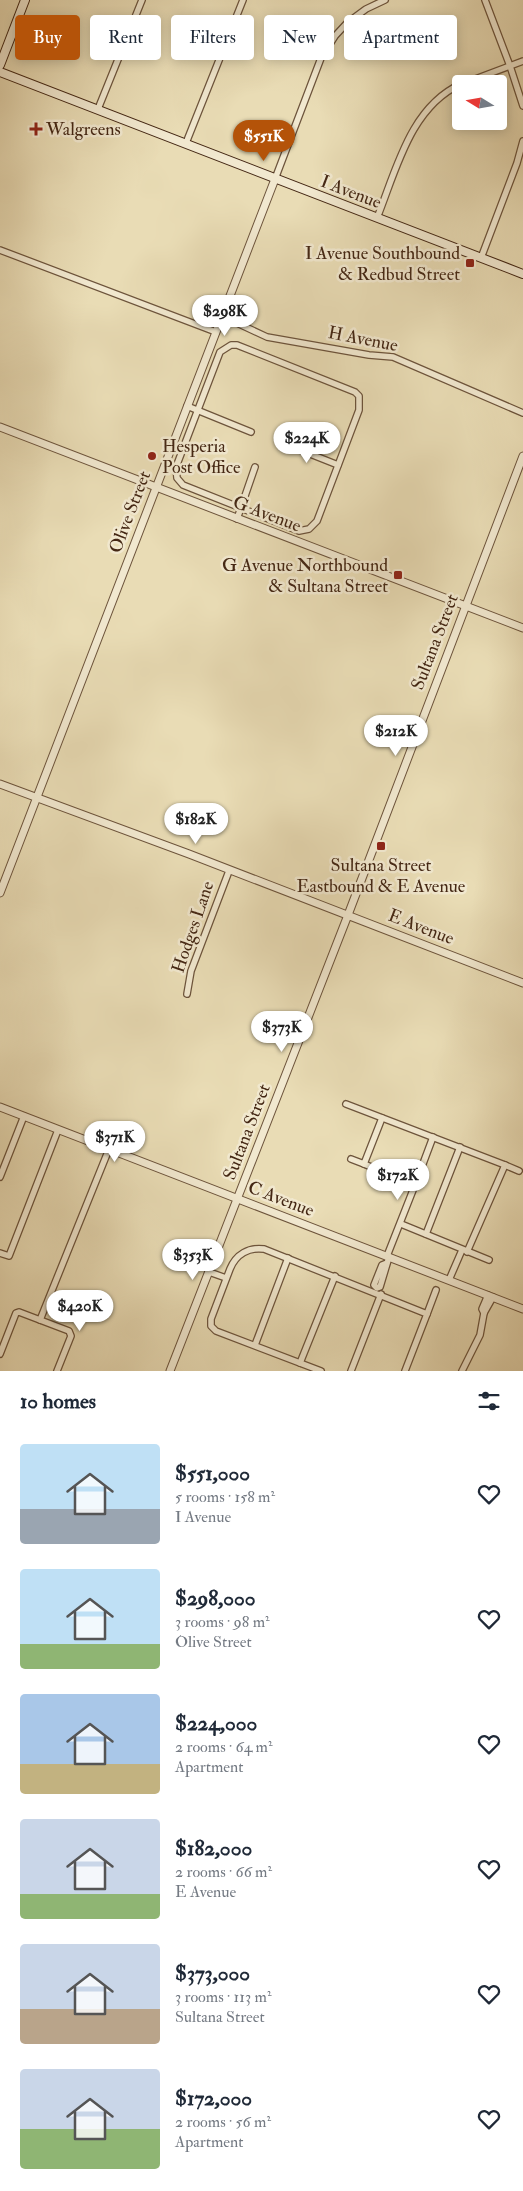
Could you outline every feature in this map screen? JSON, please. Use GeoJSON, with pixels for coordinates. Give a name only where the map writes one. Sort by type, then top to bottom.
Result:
{"type":"FeatureCollection","features":[{"type":"Feature","properties":{"kind":"main road"},"geometry":{"type":"LineString","coordinates":[[0,66],[25,0]]}},
{"type":"Feature","properties":{"kind":"main road","name":"I Avenue"},"geometry":{"type":"LineString","coordinates":[[0,72],[523,274]]}},
{"type":"Feature","properties":{"kind":"street"},"geometry":{"type":"LineString","coordinates":[[98,109],[142,0]]}},
{"type":"Feature","properties":{"kind":"street"},"geometry":{"type":"LineString","coordinates":[[186,143],[243,0]]}},
{"type":"Feature","properties":{"kind":"street","name":"Olive Street"},"geometry":{"type":"LineString","coordinates":[[0,892],[321,58],[335,36],[347,24],[366,9],[385,0]]}},
{"type":"Feature","properties":{"kind":"street"},"geometry":{"type":"LineString","coordinates":[[485,0],[523,106]]}},
{"type":"Feature","properties":{"kind":"street"},"geometry":{"type":"LineString","coordinates":[[486,75],[523,61]]}},
{"type":"Feature","properties":{"kind":"street"},"geometry":{"type":"LineString","coordinates":[[378,218],[405,148],[422,115],[438,100],[452,91]]}},
{"type":"Feature","properties":{"kind":"street"},"geometry":{"type":"LineString","coordinates":[[481,258],[518,163],[523,141]]}},
{"type":"Feature","properties":{"kind":"street"},"geometry":{"type":"LineString","coordinates":[[0,250],[216,332]]}},
{"type":"Feature","properties":{"kind":"street","name":"H Avenue"},"geometry":{"type":"LineString","coordinates":[[222,316],[267,337],[368,355],[392,357],[523,413]]}},
{"type":"Feature","properties":{"kind":"street"},"geometry":{"type":"LineString","coordinates":[[237,345],[355,392],[359,396],[359,410],[317,521],[310,529],[299,531],[183,485],[177,478],[176,467],[198,411],[220,352],[225,347],[237,345]]}},
{"type":"Feature","properties":{"kind":"street"},"geometry":{"type":"LineString","coordinates":[[187,406],[251,432]]}},
{"type":"Feature","properties":{"kind":"street","name":"G Avenue"},"geometry":{"type":"LineString","coordinates":[[0,427],[523,628]]}},
{"type":"Feature","properties":{"kind":"street"},"geometry":{"type":"LineString","coordinates":[[285,444],[338,465]]}},
{"type":"Feature","properties":{"kind":"street","name":"Sultana Street"},"geometry":{"type":"LineString","coordinates":[[170,1371],[348,915],[464,606],[523,456]]}},
{"type":"Feature","properties":{"kind":"street"},"geometry":{"type":"LineString","coordinates":[[237,518],[255,468]]}},
{"type":"Feature","properties":{"kind":"street","name":"E Avenue"},"geometry":{"type":"LineString","coordinates":[[0,784],[189,854],[523,983]]}},
{"type":"Feature","properties":{"kind":"street","name":"Hodges Lane"},"geometry":{"type":"LineString","coordinates":[[187,994],[191,971],[229,871]]}},
{"type":"Feature","properties":{"kind":"street"},"geometry":{"type":"LineString","coordinates":[[346,1104],[519,1171]]}},
{"type":"Feature","properties":{"kind":"street","name":"C Avenue"},"geometry":{"type":"LineString","coordinates":[[0,1107],[387,1259],[449,1280],[523,1309]]}},
{"type":"Feature","properties":{"kind":"street"},"geometry":{"type":"LineString","coordinates":[[0,1177],[24,1116]]}},
{"type":"Feature","properties":{"kind":"street"},"geometry":{"type":"LineString","coordinates":[[364,1164],[382,1118]]}},
{"type":"Feature","properties":{"kind":"street"},"geometry":{"type":"LineString","coordinates":[[0,1253],[8,1256],[58,1130]]}},
{"type":"Feature","properties":{"kind":"street"},"geometry":{"type":"LineString","coordinates":[[378,1291],[374,1285],[401,1224],[433,1137]]}},
{"type":"Feature","properties":{"kind":"street"},"geometry":{"type":"LineString","coordinates":[[426,1234],[460,1147]]}},
{"type":"Feature","properties":{"kind":"street"},"geometry":{"type":"LineString","coordinates":[[40,1320],[109,1149]]}},
{"type":"Feature","properties":{"kind":"street"},"geometry":{"type":"LineString","coordinates":[[351,1159],[415,1185]]}},
{"type":"Feature","properties":{"kind":"street"},"geometry":{"type":"LineString","coordinates":[[449,1280],[506,1166]]}},
{"type":"Feature","properties":{"kind":"street"},"geometry":{"type":"LineString","coordinates":[[401,1224],[488,1260]]}},
{"type":"Feature","properties":{"kind":"street"},"geometry":{"type":"LineString","coordinates":[[321,1371],[216,1331],[211,1326],[211,1318],[232,1263],[246,1251],[264,1249],[378,1291],[427,1314]]}},
{"type":"Feature","properties":{"kind":"street"},"geometry":{"type":"LineString","coordinates":[[255,1345],[288,1258]]}},
{"type":"Feature","properties":{"kind":"street"},"geometry":{"type":"LineString","coordinates":[[209,1272],[225,1278]]}},
{"type":"Feature","properties":{"kind":"street"},"geometry":{"type":"LineString","coordinates":[[300,1363],[335,1276]]}},
{"type":"Feature","properties":{"kind":"street"},"geometry":{"type":"LineString","coordinates":[[404,1371],[436,1290]]}},
{"type":"Feature","properties":{"kind":"street"},"geometry":{"type":"LineString","coordinates":[[352,1371],[378,1291]]}},
{"type":"Feature","properties":{"kind":"street"},"geometry":{"type":"LineString","coordinates":[[462,1371],[480,1335],[490,1296]]}},
{"type":"Feature","properties":{"kind":"street"},"geometry":{"type":"LineString","coordinates":[[0,1354],[16,1313],[19,1312],[69,1331],[71,1336],[57,1371]]}},
{"type":"Feature","properties":{"kind":"place","name":"Walgreens"},"geometry":{"type":"Point","coordinates":[36,129]}},
{"type":"Feature","properties":{"kind":"place","name":"I Avenue Southbound & Redbud Street"},"geometry":{"type":"Point","coordinates":[470,263]}},
{"type":"Feature","properties":{"kind":"place","name":"Hesperia Post Office"},"geometry":{"type":"Point","coordinates":[152,456]}},
{"type":"Feature","properties":{"kind":"place","name":"G Avenue Northbound & Sultana Street"},"geometry":{"type":"Point","coordinates":[398,575]}},
{"type":"Feature","properties":{"kind":"place","name":"Sultana Street Eastbound & E Avenue"},"geometry":{"type":"Point","coordinates":[381,846]}}]}
